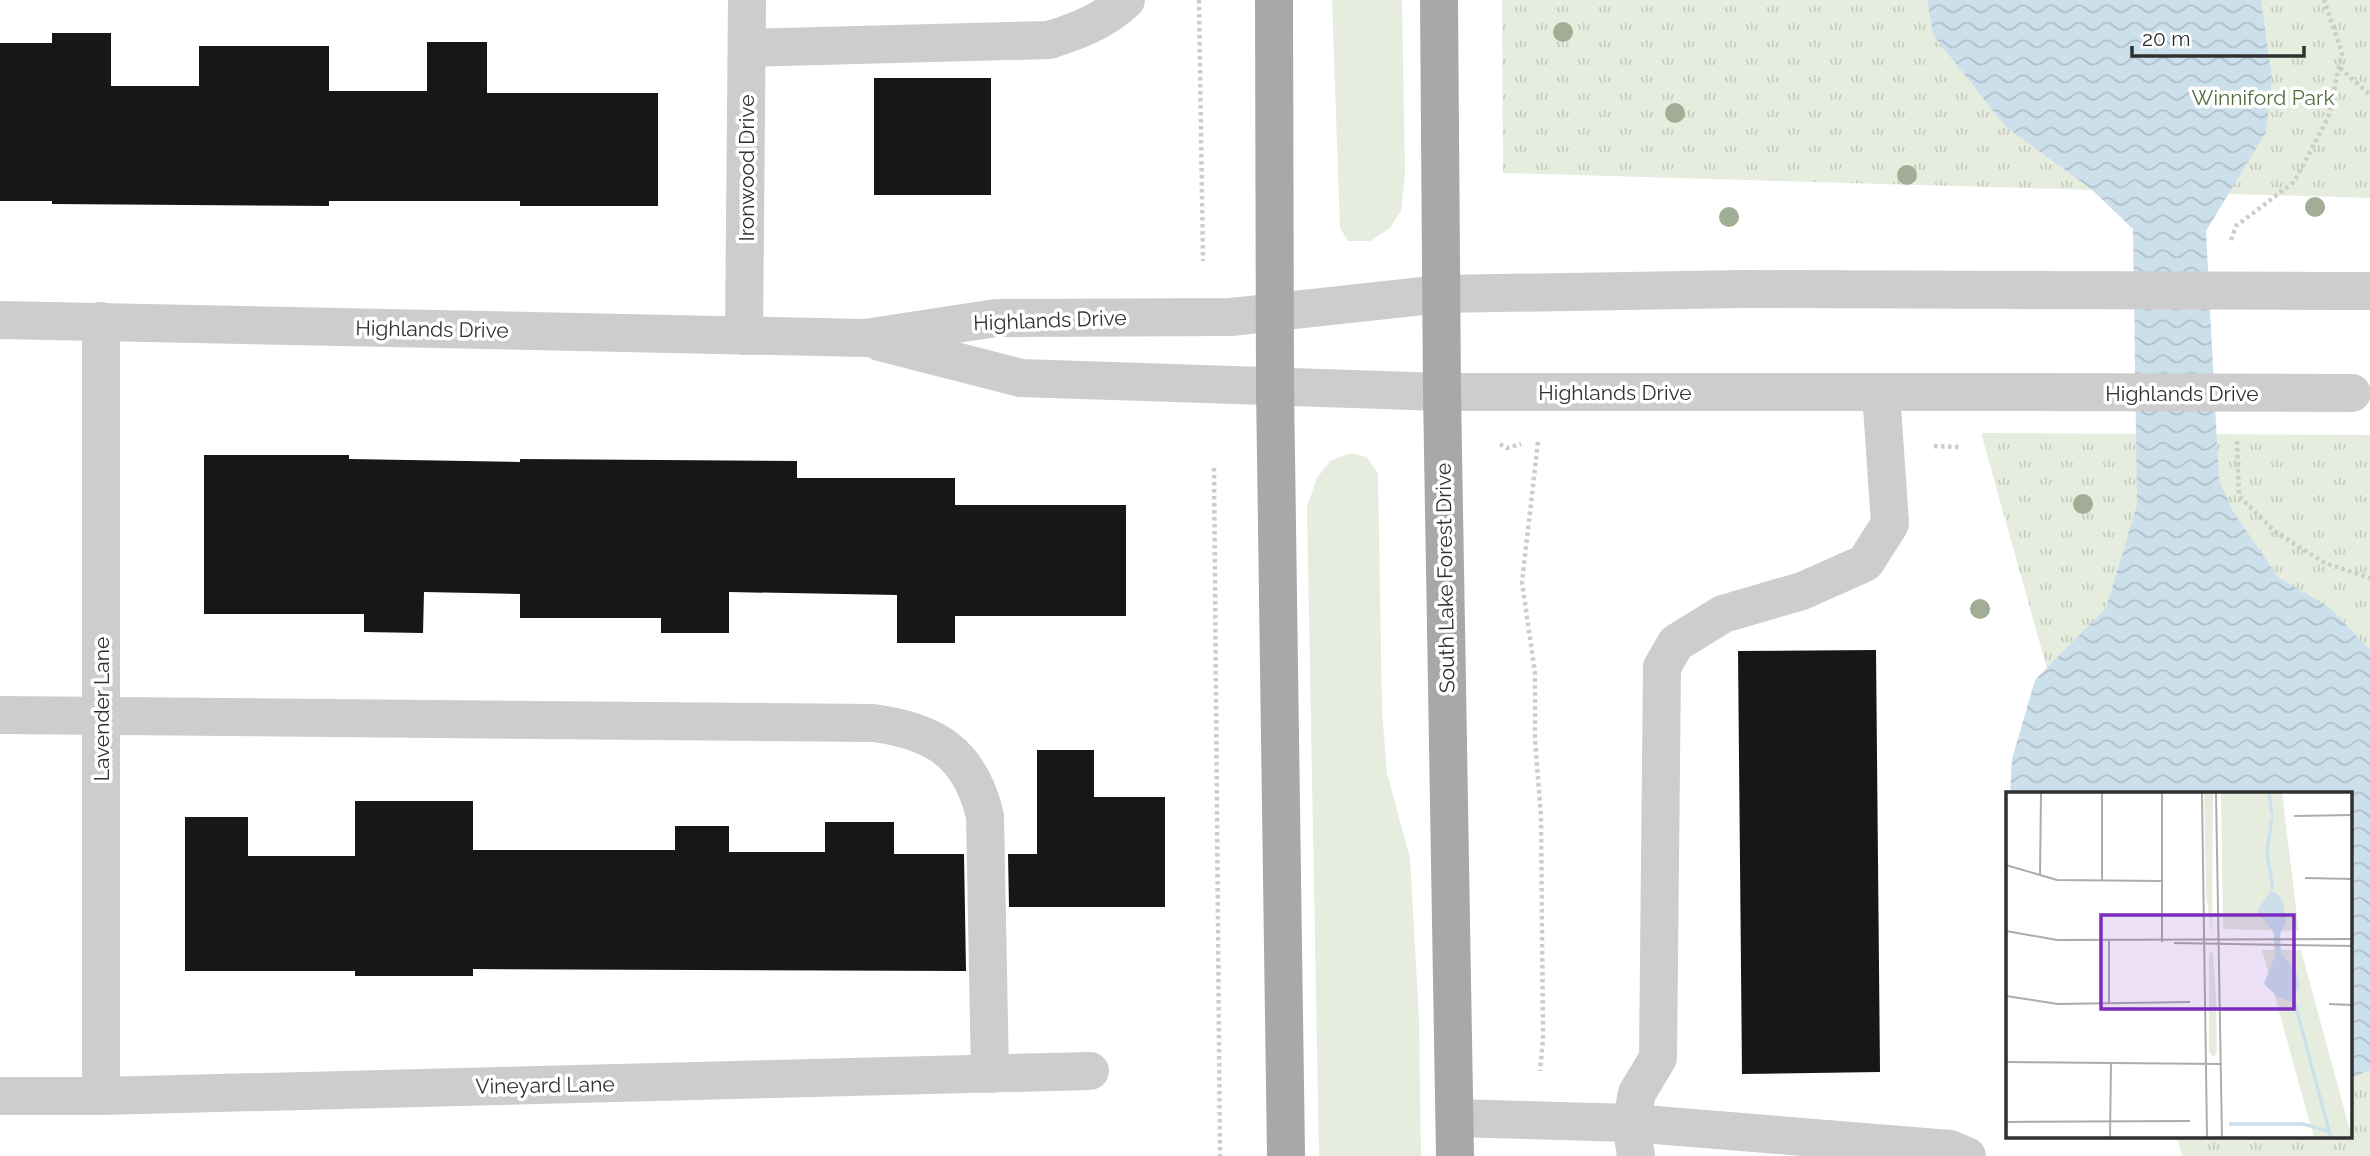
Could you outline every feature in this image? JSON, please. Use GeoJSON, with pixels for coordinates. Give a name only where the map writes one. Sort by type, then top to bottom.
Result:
{"type":"FeatureCollection","features":[{"type":"Feature","properties":{"kind":"main road"},"geometry":{"type":"LineString","coordinates":[[1274,0],[1275,387],[1286,1156]]}},
{"type":"Feature","properties":{"kind":"main road","name":"South Lake Forest Drive"},"geometry":{"type":"LineString","coordinates":[[1439,0],[1442,392],[1455,1156]]}},
{"type":"Feature","properties":{"kind":"street","name":"Ironwood Drive"},"geometry":{"type":"LineString","coordinates":[[744,337],[747,0]]}},
{"type":"Feature","properties":{"kind":"street"},"geometry":{"type":"LineString","coordinates":[[747,48],[1049,40],[1075,33],[1104,18],[1126,0]]}},
{"type":"Feature","properties":{"kind":"street","name":"Highlands Drive"},"geometry":{"type":"LineString","coordinates":[[0,320],[865,338],[996,317],[1231,317],[1441,294],[1745,289],[2370,292]]}},
{"type":"Feature","properties":{"kind":"street","name":"Lavender Lane"},"geometry":{"type":"LineString","coordinates":[[101,321],[101,1096]]}},
{"type":"Feature","properties":{"kind":"street","name":"Highlands Drive"},"geometry":{"type":"LineString","coordinates":[[865,338],[1021,378],[1442,392],[2361,393]]}},
{"type":"Feature","properties":{"kind":"street"},"geometry":{"type":"LineString","coordinates":[[1633,1140],[1637,1093],[1658,1058],[1662,667],[1676,643],[1723,614],[1802,591],[1865,563],[1890,524],[1881,392]]}},
{"type":"Feature","properties":{"kind":"street"},"geometry":{"type":"LineString","coordinates":[[0,715],[873,723],[895,726],[935,739],[949,748],[963,765],[980,796],[985,816],[990,1074]]}},
{"type":"Feature","properties":{"kind":"street","name":"Vineyard Lane"},"geometry":{"type":"LineString","coordinates":[[0,1096],[101,1096],[1090,1071]]}},
{"type":"Feature","properties":{"kind":"street"},"geometry":{"type":"LineString","coordinates":[[1455,1118],[1534,1121],[1633,1140],[1950,1149],[1967,1156]]}},
{"type":"Feature","properties":{"kind":"path"},"geometry":{"type":"LineString","coordinates":[[1199,0],[1203,261]]}},
{"type":"Feature","properties":{"kind":"path"},"geometry":{"type":"LineString","coordinates":[[2340,68],[2370,94]]}},
{"type":"Feature","properties":{"kind":"path"},"geometry":{"type":"LineString","coordinates":[[1534,1121],[1543,1039],[1541,817],[1535,739],[1535,673],[1522,582],[1538,438]]}},
{"type":"Feature","properties":{"kind":"path"},"geometry":{"type":"LineString","coordinates":[[1214,468],[1220,1156]]}},
{"type":"Feature","properties":{"kind":"green space"},"geometry":{"type":"Polygon","coordinates":[[[1332,0],[1402,0],[1405,173],[1401,211],[1390,228],[1370,241],[1348,241],[1340,228],[1332,0]]]}},
{"type":"Feature","properties":{"kind":"green space","name":"Winniford Park"},"geometry":{"type":"Polygon","coordinates":[[[1502,0],[2370,0],[2370,198],[1503,173],[1502,0]]]}},
{"type":"Feature","properties":{"kind":"green space"},"geometry":{"type":"Polygon","coordinates":[[[1981,433],[2370,435],[2370,1156],[2182,1156],[2177,1138],[2352,1138],[2352,792],[2081,792],[1981,433]]]}},
{"type":"Feature","properties":{"kind":"green space"},"geometry":{"type":"Polygon","coordinates":[[[1351,453],[1367,457],[1378,474],[1382,710],[1387,773],[1410,858],[1419,1019],[1421,1156],[1319,1156],[1307,507],[1317,478],[1330,461],[1351,453]]]}},
{"type":"Feature","properties":{"kind":"water"},"geometry":{"type":"Polygon","coordinates":[[[1927,0],[2261,0],[2272,79],[2266,132],[2206,231],[2219,481],[2233,511],[2278,577],[2329,607],[2370,650],[2370,1070],[2352,1078],[2352,792],[2010,792],[2012,759],[2035,680],[2106,608],[2137,505],[2133,229],[2090,188],[2006,127],[1933,35],[1927,0]]]}},
{"type":"Feature","properties":{"kind":"building"},"geometry":{"type":"Polygon","coordinates":[[[52,33],[111,33],[111,86],[199,86],[199,46],[329,46],[329,91],[427,91],[427,42],[487,42],[487,93],[658,93],[658,206],[520,206],[520,201],[329,201],[329,206],[52,204],[52,201],[0,201],[0,43],[52,43],[52,33]]]}},
{"type":"Feature","properties":{"kind":"building"},"geometry":{"type":"Polygon","coordinates":[[[874,78],[991,78],[991,195],[874,195],[874,78]]]}},
{"type":"Feature","properties":{"kind":"building"},"geometry":{"type":"Polygon","coordinates":[[[204,455],[349,455],[349,459],[520,462],[520,459],[797,461],[797,478],[955,478],[955,505],[1126,505],[1126,616],[955,616],[955,643],[897,643],[897,595],[729,592],[729,633],[661,633],[661,618],[520,618],[520,594],[424,592],[423,633],[364,632],[364,614],[204,614],[204,455]]]}},
{"type":"Feature","properties":{"kind":"building"},"geometry":{"type":"Polygon","coordinates":[[[1876,650],[1880,1072],[1742,1074],[1738,651],[1876,650]]]}},
{"type":"Feature","properties":{"kind":"building"},"geometry":{"type":"Polygon","coordinates":[[[1037,750],[1094,750],[1094,797],[1165,797],[1165,907],[1009,907],[1008,854],[1037,854],[1037,750]]]}},
{"type":"Feature","properties":{"kind":"building"},"geometry":{"type":"Polygon","coordinates":[[[355,801],[473,801],[473,850],[675,850],[675,826],[729,826],[729,852],[825,852],[825,822],[894,822],[894,854],[964,854],[966,971],[473,969],[473,976],[355,976],[355,971],[185,971],[185,817],[248,817],[248,856],[355,856],[355,801]]]}}]}
